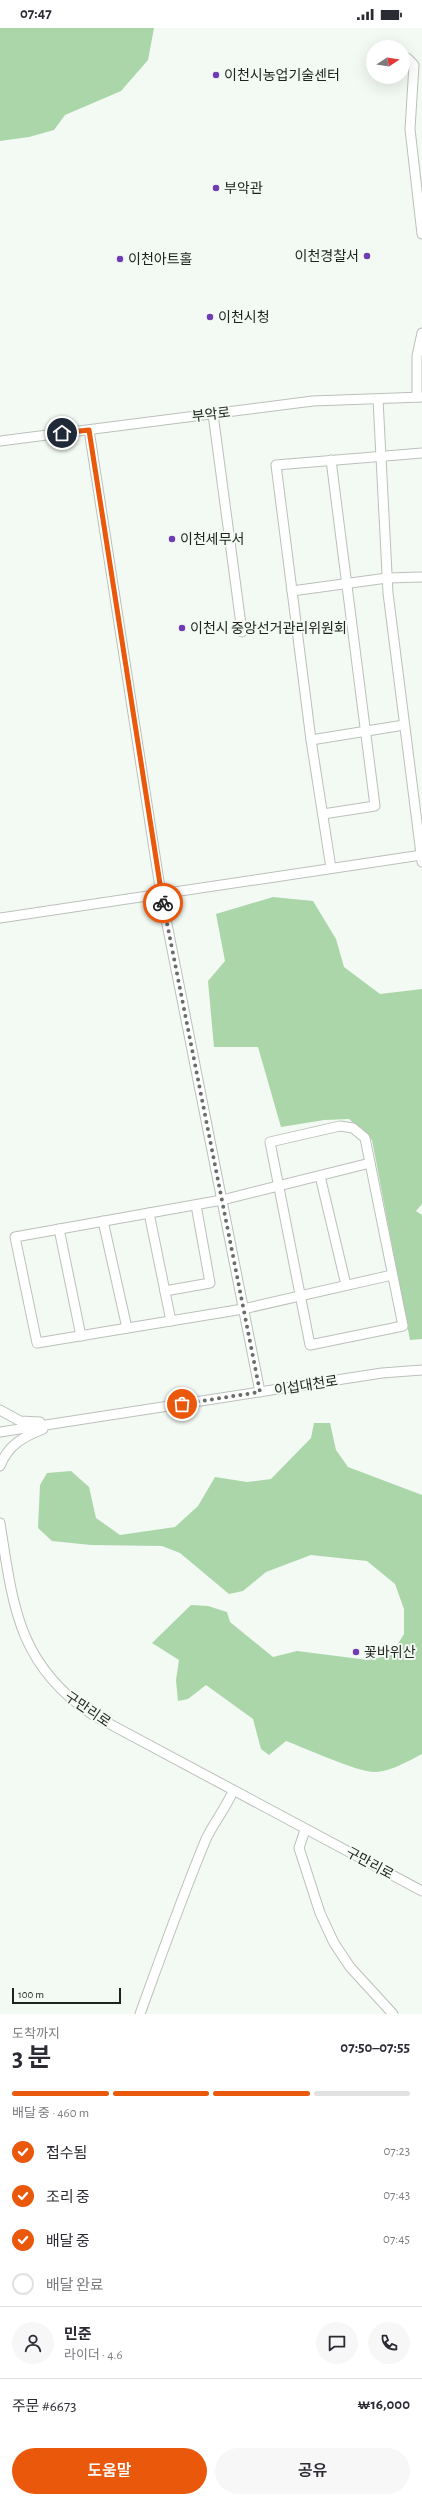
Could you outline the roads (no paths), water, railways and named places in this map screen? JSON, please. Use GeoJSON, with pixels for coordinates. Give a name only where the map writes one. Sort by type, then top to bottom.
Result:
{"type":"FeatureCollection","features":[{"type":"Feature","properties":{"kind":"street"},"geometry":{"type":"LineString","coordinates":[[410,61],[414,65],[410,128],[422,228]]}},
{"type":"Feature","properties":{"kind":"street"},"geometry":{"type":"LineString","coordinates":[[419,397],[417,356],[422,333]]}},
{"type":"Feature","properties":{"kind":"street","name":"부악로"},"geometry":{"type":"LineString","coordinates":[[0,441],[313,401],[419,397]]}},
{"type":"Feature","properties":{"kind":"street"},"geometry":{"type":"LineString","coordinates":[[0,918],[331,868],[421,857],[387,578],[378,399]]}},
{"type":"Feature","properties":{"kind":"street"},"geometry":{"type":"LineString","coordinates":[[213,414],[242,632]]}},
{"type":"Feature","properties":{"kind":"street"},"geometry":{"type":"LineString","coordinates":[[89,430],[161,894],[260,1392]]}},
{"type":"Feature","properties":{"kind":"street"},"geometry":{"type":"LineString","coordinates":[[331,868],[311,740],[276,465],[422,453]]}},
{"type":"Feature","properties":{"kind":"street"},"geometry":{"type":"LineString","coordinates":[[323,814],[375,806],[331,460]]}},
{"type":"Feature","properties":{"kind":"street"},"geometry":{"type":"LineString","coordinates":[[292,591],[387,578],[422,577]]}},
{"type":"Feature","properties":{"kind":"street"},"geometry":{"type":"LineString","coordinates":[[311,740],[404,725]]}},
{"type":"Feature","properties":{"kind":"street"},"geometry":{"type":"LineString","coordinates":[[340,1126],[353,1128],[365,1138],[370,1163],[403,1326],[310,1345],[277,1186],[270,1142],[340,1126]]}},
{"type":"Feature","properties":{"kind":"street"},"geometry":{"type":"LineString","coordinates":[[370,1163],[222,1200],[15,1237],[36,1343],[243,1309],[392,1275]]}},
{"type":"Feature","properties":{"kind":"street"},"geometry":{"type":"LineString","coordinates":[[320,1176],[346,1286]]}},
{"type":"Feature","properties":{"kind":"street"},"geometry":{"type":"LineString","coordinates":[[165,1291],[210,1283],[196,1204]]}},
{"type":"Feature","properties":{"kind":"street"},"geometry":{"type":"LineString","coordinates":[[149,1213],[171,1321]]}},
{"type":"Feature","properties":{"kind":"street"},"geometry":{"type":"LineString","coordinates":[[103,1221],[127,1328]]}},
{"type":"Feature","properties":{"kind":"street"},"geometry":{"type":"LineString","coordinates":[[59,1230],[81,1336]]}},
{"type":"Feature","properties":{"kind":"street","name":"이섭대천로"},"geometry":{"type":"LineString","coordinates":[[0,1432],[260,1392],[422,1370]]}},
{"type":"Feature","properties":{"kind":"street"},"geometry":{"type":"LineString","coordinates":[[0,1410],[20,1420],[57,1423]]}},
{"type":"Feature","properties":{"kind":"street"},"geometry":{"type":"LineString","coordinates":[[0,1466],[11,1448],[24,1437],[57,1423]]}},
{"type":"Feature","properties":{"kind":"street","name":"구만리로"},"geometry":{"type":"LineString","coordinates":[[0,1523],[14,1604],[21,1628],[30,1650],[53,1681],[67,1696],[93,1715],[305,1830],[422,1891]]}},
{"type":"Feature","properties":{"kind":"street"},"geometry":{"type":"LineString","coordinates":[[140,2014],[202,1851],[233,1791]]}},
{"type":"Feature","properties":{"kind":"street"},"geometry":{"type":"LineString","coordinates":[[305,1830],[298,1848],[320,1913],[334,1943],[350,1967],[393,2014]]}},
{"type":"Feature","properties":{"kind":"place","name":"이천시농업기술센터"},"geometry":{"type":"Point","coordinates":[216,75]}},
{"type":"Feature","properties":{"kind":"place","name":"부악관"},"geometry":{"type":"Point","coordinates":[216,188]}},
{"type":"Feature","properties":{"kind":"place","name":"이천경찰서"},"geometry":{"type":"Point","coordinates":[367,256]}},
{"type":"Feature","properties":{"kind":"place","name":"이천아트홀"},"geometry":{"type":"Point","coordinates":[120,259]}},
{"type":"Feature","properties":{"kind":"place","name":"이천시청"},"geometry":{"type":"Point","coordinates":[210,317]}},
{"type":"Feature","properties":{"kind":"place","name":"이천세무서"},"geometry":{"type":"Point","coordinates":[172,539]}},
{"type":"Feature","properties":{"kind":"place","name":"이천시 중앙선거관리위원회"},"geometry":{"type":"Point","coordinates":[182,628]}},
{"type":"Feature","properties":{"kind":"place","name":"꽃바위산"},"geometry":{"type":"Point","coordinates":[356,1652]}}]}
